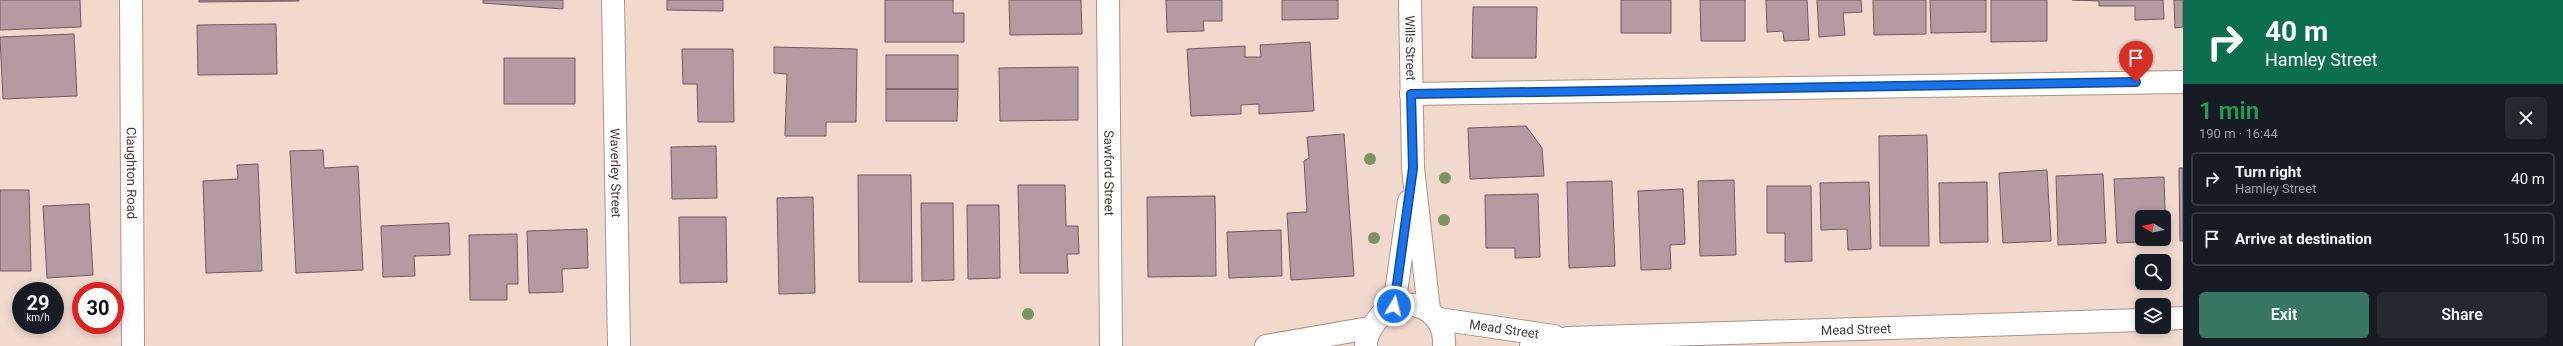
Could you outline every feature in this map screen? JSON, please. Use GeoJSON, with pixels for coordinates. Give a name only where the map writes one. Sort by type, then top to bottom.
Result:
{"type":"FeatureCollection","features":[{"type":"Feature","properties":{"kind":"street","name":"Claughton Road"},"geometry":{"type":"LineString","coordinates":[[131,0],[133,346]]}},
{"type":"Feature","properties":{"kind":"street","name":"Waverley Street"},"geometry":{"type":"LineString","coordinates":[[613,0],[619,346]]}},
{"type":"Feature","properties":{"kind":"street","name":"Sawford Street"},"geometry":{"type":"LineString","coordinates":[[1108,0],[1112,346]]}},
{"type":"Feature","properties":{"kind":"street","name":"Wills Street"},"geometry":{"type":"LineString","coordinates":[[1410,0],[1413,168],[1434,315],[1444,346]]}},
{"type":"Feature","properties":{"kind":"street"},"geometry":{"type":"LineString","coordinates":[[1411,94],[2183,82]]}},
{"type":"Feature","properties":{"kind":"street","name":"Wills Street"},"geometry":{"type":"LineString","coordinates":[[1394,306],[1413,168]]}},
{"type":"Feature","properties":{"kind":"street","name":"Mead Street"},"geometry":{"type":"LineString","coordinates":[[1394,306],[1410,305],[1434,315],[1569,338]]}},
{"type":"Feature","properties":{"kind":"street"},"geometry":{"type":"LineString","coordinates":[[1266,346],[1368,337],[1394,306]]}},
{"type":"Feature","properties":{"kind":"street"},"geometry":{"type":"LineString","coordinates":[[2171,319],[2183,318]]}},
{"type":"Feature","properties":{"kind":"street","name":"Mead Street"},"geometry":{"type":"LineString","coordinates":[[1531,346],[1569,338],[2135,320]]}},
{"type":"Feature","properties":{"kind":"building"},"geometry":{"type":"Polygon","coordinates":[[[0,0],[80,0],[81,27],[0,30],[0,0]]]}},
{"type":"Feature","properties":{"kind":"building"},"geometry":{"type":"Polygon","coordinates":[[[199,0],[299,0],[299,1],[199,2],[199,0]]]}},
{"type":"Feature","properties":{"kind":"building"},"geometry":{"type":"Polygon","coordinates":[[[483,0],[563,0],[563,9],[483,3],[483,0]]]}},
{"type":"Feature","properties":{"kind":"building"},"geometry":{"type":"Polygon","coordinates":[[[667,0],[723,0],[723,11],[667,10],[667,0]]]}},
{"type":"Feature","properties":{"kind":"building"},"geometry":{"type":"Polygon","coordinates":[[[885,0],[953,0],[953,13],[964,13],[964,42],[885,42],[885,0]]]}},
{"type":"Feature","properties":{"kind":"building"},"geometry":{"type":"Polygon","coordinates":[[[1009,0],[1081,0],[1082,34],[1010,35],[1009,0]]]}},
{"type":"Feature","properties":{"kind":"building"},"geometry":{"type":"Polygon","coordinates":[[[1166,0],[1222,0],[1222,21],[1203,21],[1204,31],[1167,32],[1166,0]]]}},
{"type":"Feature","properties":{"kind":"building"},"geometry":{"type":"Polygon","coordinates":[[[1282,0],[1338,0],[1338,19],[1282,20],[1282,0]]]}},
{"type":"Feature","properties":{"kind":"building"},"geometry":{"type":"Polygon","coordinates":[[[1621,0],[1671,0],[1671,33],[1621,33],[1621,0]]]}},
{"type":"Feature","properties":{"kind":"building"},"geometry":{"type":"Polygon","coordinates":[[[1700,0],[1745,0],[1745,41],[1701,41],[1700,0]]]}},
{"type":"Feature","properties":{"kind":"building"},"geometry":{"type":"Polygon","coordinates":[[[1766,0],[1807,0],[1809,40],[1784,41],[1783,31],[1767,32],[1766,0]]]}},
{"type":"Feature","properties":{"kind":"building"},"geometry":{"type":"Polygon","coordinates":[[[1817,0],[1861,0],[1862,12],[1843,13],[1845,35],[1819,37],[1817,0]]]}},
{"type":"Feature","properties":{"kind":"building"},"geometry":{"type":"Polygon","coordinates":[[[1873,0],[1926,0],[1926,34],[1874,35],[1873,0]]]}},
{"type":"Feature","properties":{"kind":"building"},"geometry":{"type":"Polygon","coordinates":[[[1930,0],[1986,0],[1986,32],[1931,33],[1930,0]]]}},
{"type":"Feature","properties":{"kind":"building"},"geometry":{"type":"Polygon","coordinates":[[[1991,0],[2047,0],[2047,41],[1991,42],[1991,0]]]}},
{"type":"Feature","properties":{"kind":"building"},"geometry":{"type":"Polygon","coordinates":[[[2072,0],[2163,0],[2164,19],[2135,20],[2135,6],[2099,6],[2099,1],[2072,0]]]}},
{"type":"Feature","properties":{"kind":"building"},"geometry":{"type":"Polygon","coordinates":[[[2174,0],[2183,0],[2183,27],[2175,28],[2174,0]]]}},
{"type":"Feature","properties":{"kind":"building"},"geometry":{"type":"Polygon","coordinates":[[[1473,7],[1537,7],[1536,58],[1472,58],[1473,7]]]}},
{"type":"Feature","properties":{"kind":"building"},"geometry":{"type":"Polygon","coordinates":[[[276,24],[277,74],[198,75],[197,25],[276,24]]]}},
{"type":"Feature","properties":{"kind":"building"},"geometry":{"type":"Polygon","coordinates":[[[74,34],[77,96],[3,99],[0,37],[74,34]]]}},
{"type":"Feature","properties":{"kind":"building"},"geometry":{"type":"Polygon","coordinates":[[[1310,42],[1314,111],[1259,114],[1259,104],[1241,105],[1241,114],[1191,116],[1187,49],[1245,46],[1245,57],[1261,57],[1260,45],[1310,42]]]}},
{"type":"Feature","properties":{"kind":"building"},"geometry":{"type":"Polygon","coordinates":[[[774,47],[857,49],[856,122],[826,122],[826,136],[785,136],[787,74],[774,73],[774,47]]]}},
{"type":"Feature","properties":{"kind":"building"},"geometry":{"type":"Polygon","coordinates":[[[682,49],[733,49],[734,122],[698,122],[697,84],[683,84],[682,49]]]}},
{"type":"Feature","properties":{"kind":"building"},"geometry":{"type":"Polygon","coordinates":[[[886,55],[958,55],[958,89],[886,89],[886,55]]]}},
{"type":"Feature","properties":{"kind":"building"},"geometry":{"type":"Polygon","coordinates":[[[504,58],[575,58],[575,104],[504,104],[504,58]]]}},
{"type":"Feature","properties":{"kind":"building"},"geometry":{"type":"Polygon","coordinates":[[[1078,67],[1078,120],[1000,121],[999,68],[1078,67]]]}},
{"type":"Feature","properties":{"kind":"building"},"geometry":{"type":"Polygon","coordinates":[[[886,89],[958,89],[957,121],[886,121],[886,89]]]}},
{"type":"Feature","properties":{"kind":"building"},"geometry":{"type":"Polygon","coordinates":[[[1526,126],[1542,148],[1544,176],[1470,179],[1468,128],[1526,126]]]}},
{"type":"Feature","properties":{"kind":"building"},"geometry":{"type":"Polygon","coordinates":[[[1344,134],[1354,276],[1291,280],[1287,213],[1307,212],[1304,161],[1309,158],[1307,137],[1344,134]]]}},
{"type":"Feature","properties":{"kind":"building"},"geometry":{"type":"Polygon","coordinates":[[[1927,135],[1929,246],[1880,246],[1879,136],[1927,135]]]}},
{"type":"Feature","properties":{"kind":"building"},"geometry":{"type":"Polygon","coordinates":[[[716,146],[717,198],[672,199],[671,147],[716,146]]]}},
{"type":"Feature","properties":{"kind":"building"},"geometry":{"type":"Polygon","coordinates":[[[323,150],[324,168],[358,166],[363,270],[296,273],[290,151],[323,150]]]}},
{"type":"Feature","properties":{"kind":"building"},"geometry":{"type":"Polygon","coordinates":[[[258,164],[262,271],[206,273],[203,181],[238,179],[237,165],[258,164]]]}},
{"type":"Feature","properties":{"kind":"building"},"geometry":{"type":"Polygon","coordinates":[[[2179,168],[2183,168],[2183,241],[2180,241],[2179,168]]]}},
{"type":"Feature","properties":{"kind":"building"},"geometry":{"type":"Polygon","coordinates":[[[2047,170],[2051,241],[2003,243],[1999,173],[2047,170]]]}},
{"type":"Feature","properties":{"kind":"building"},"geometry":{"type":"Polygon","coordinates":[[[2103,174],[2106,243],[2058,245],[2056,176],[2103,174]]]}},
{"type":"Feature","properties":{"kind":"building"},"geometry":{"type":"Polygon","coordinates":[[[858,175],[911,175],[912,282],[859,282],[858,175]]]}},
{"type":"Feature","properties":{"kind":"building"},"geometry":{"type":"Polygon","coordinates":[[[2164,177],[2165,210],[2135,210],[2135,242],[2117,243],[2114,179],[2164,177]]]}},
{"type":"Feature","properties":{"kind":"building"},"geometry":{"type":"Polygon","coordinates":[[[1734,180],[1736,255],[1700,256],[1698,181],[1734,180]]]}},
{"type":"Feature","properties":{"kind":"building"},"geometry":{"type":"Polygon","coordinates":[[[1612,181],[1615,266],[1569,268],[1567,182],[1612,181]]]}},
{"type":"Feature","properties":{"kind":"building"},"geometry":{"type":"Polygon","coordinates":[[[1869,182],[1871,249],[1848,250],[1847,229],[1821,230],[1820,183],[1869,182]]]}},
{"type":"Feature","properties":{"kind":"building"},"geometry":{"type":"Polygon","coordinates":[[[1987,182],[1988,242],[1940,243],[1939,183],[1987,182]]]}},
{"type":"Feature","properties":{"kind":"building"},"geometry":{"type":"Polygon","coordinates":[[[1018,185],[1065,185],[1066,226],[1078,226],[1079,254],[1067,254],[1068,273],[1020,273],[1018,185]]]}},
{"type":"Feature","properties":{"kind":"building"},"geometry":{"type":"Polygon","coordinates":[[[1767,186],[1811,186],[1812,261],[1785,262],[1785,233],[1767,233],[1767,186]]]}},
{"type":"Feature","properties":{"kind":"building"},"geometry":{"type":"Polygon","coordinates":[[[1683,189],[1685,244],[1670,245],[1671,269],[1641,270],[1638,191],[1683,189]]]}},
{"type":"Feature","properties":{"kind":"building"},"geometry":{"type":"Polygon","coordinates":[[[0,190],[29,190],[31,271],[0,271],[0,190]]]}},
{"type":"Feature","properties":{"kind":"building"},"geometry":{"type":"Polygon","coordinates":[[[1538,194],[1540,257],[1515,258],[1515,248],[1486,248],[1485,195],[1538,194]]]}},
{"type":"Feature","properties":{"kind":"building"},"geometry":{"type":"Polygon","coordinates":[[[1215,196],[1216,276],[1148,277],[1147,197],[1215,196]]]}},
{"type":"Feature","properties":{"kind":"building"},"geometry":{"type":"Polygon","coordinates":[[[813,197],[815,293],[779,294],[777,198],[813,197]]]}},
{"type":"Feature","properties":{"kind":"building"},"geometry":{"type":"Polygon","coordinates":[[[921,203],[953,203],[954,280],[922,281],[921,203]]]}},
{"type":"Feature","properties":{"kind":"building"},"geometry":{"type":"Polygon","coordinates":[[[89,204],[93,275],[47,278],[43,206],[89,204]]]}},
{"type":"Feature","properties":{"kind":"building"},"geometry":{"type":"Polygon","coordinates":[[[967,205],[999,205],[1000,278],[968,279],[967,205]]]}},
{"type":"Feature","properties":{"kind":"building"},"geometry":{"type":"Polygon","coordinates":[[[679,217],[726,217],[727,282],[680,283],[679,217]]]}},
{"type":"Feature","properties":{"kind":"building"},"geometry":{"type":"Polygon","coordinates":[[[449,223],[450,255],[414,256],[415,276],[383,277],[381,226],[449,223]]]}},
{"type":"Feature","properties":{"kind":"building"},"geometry":{"type":"Polygon","coordinates":[[[587,229],[588,268],[562,269],[563,292],[529,293],[527,231],[587,229]]]}},
{"type":"Feature","properties":{"kind":"building"},"geometry":{"type":"Polygon","coordinates":[[[1281,230],[1282,276],[1229,278],[1227,232],[1281,230]]]}},
{"type":"Feature","properties":{"kind":"building"},"geometry":{"type":"Polygon","coordinates":[[[517,234],[518,284],[507,284],[507,300],[470,300],[469,235],[517,234]]]}},
{"type":"Feature","properties":{"kind":"route"},"geometry":{"type":"LineString","coordinates":[[1394,306],[1413,168],[1411,94],[2136,82]]}}]}
